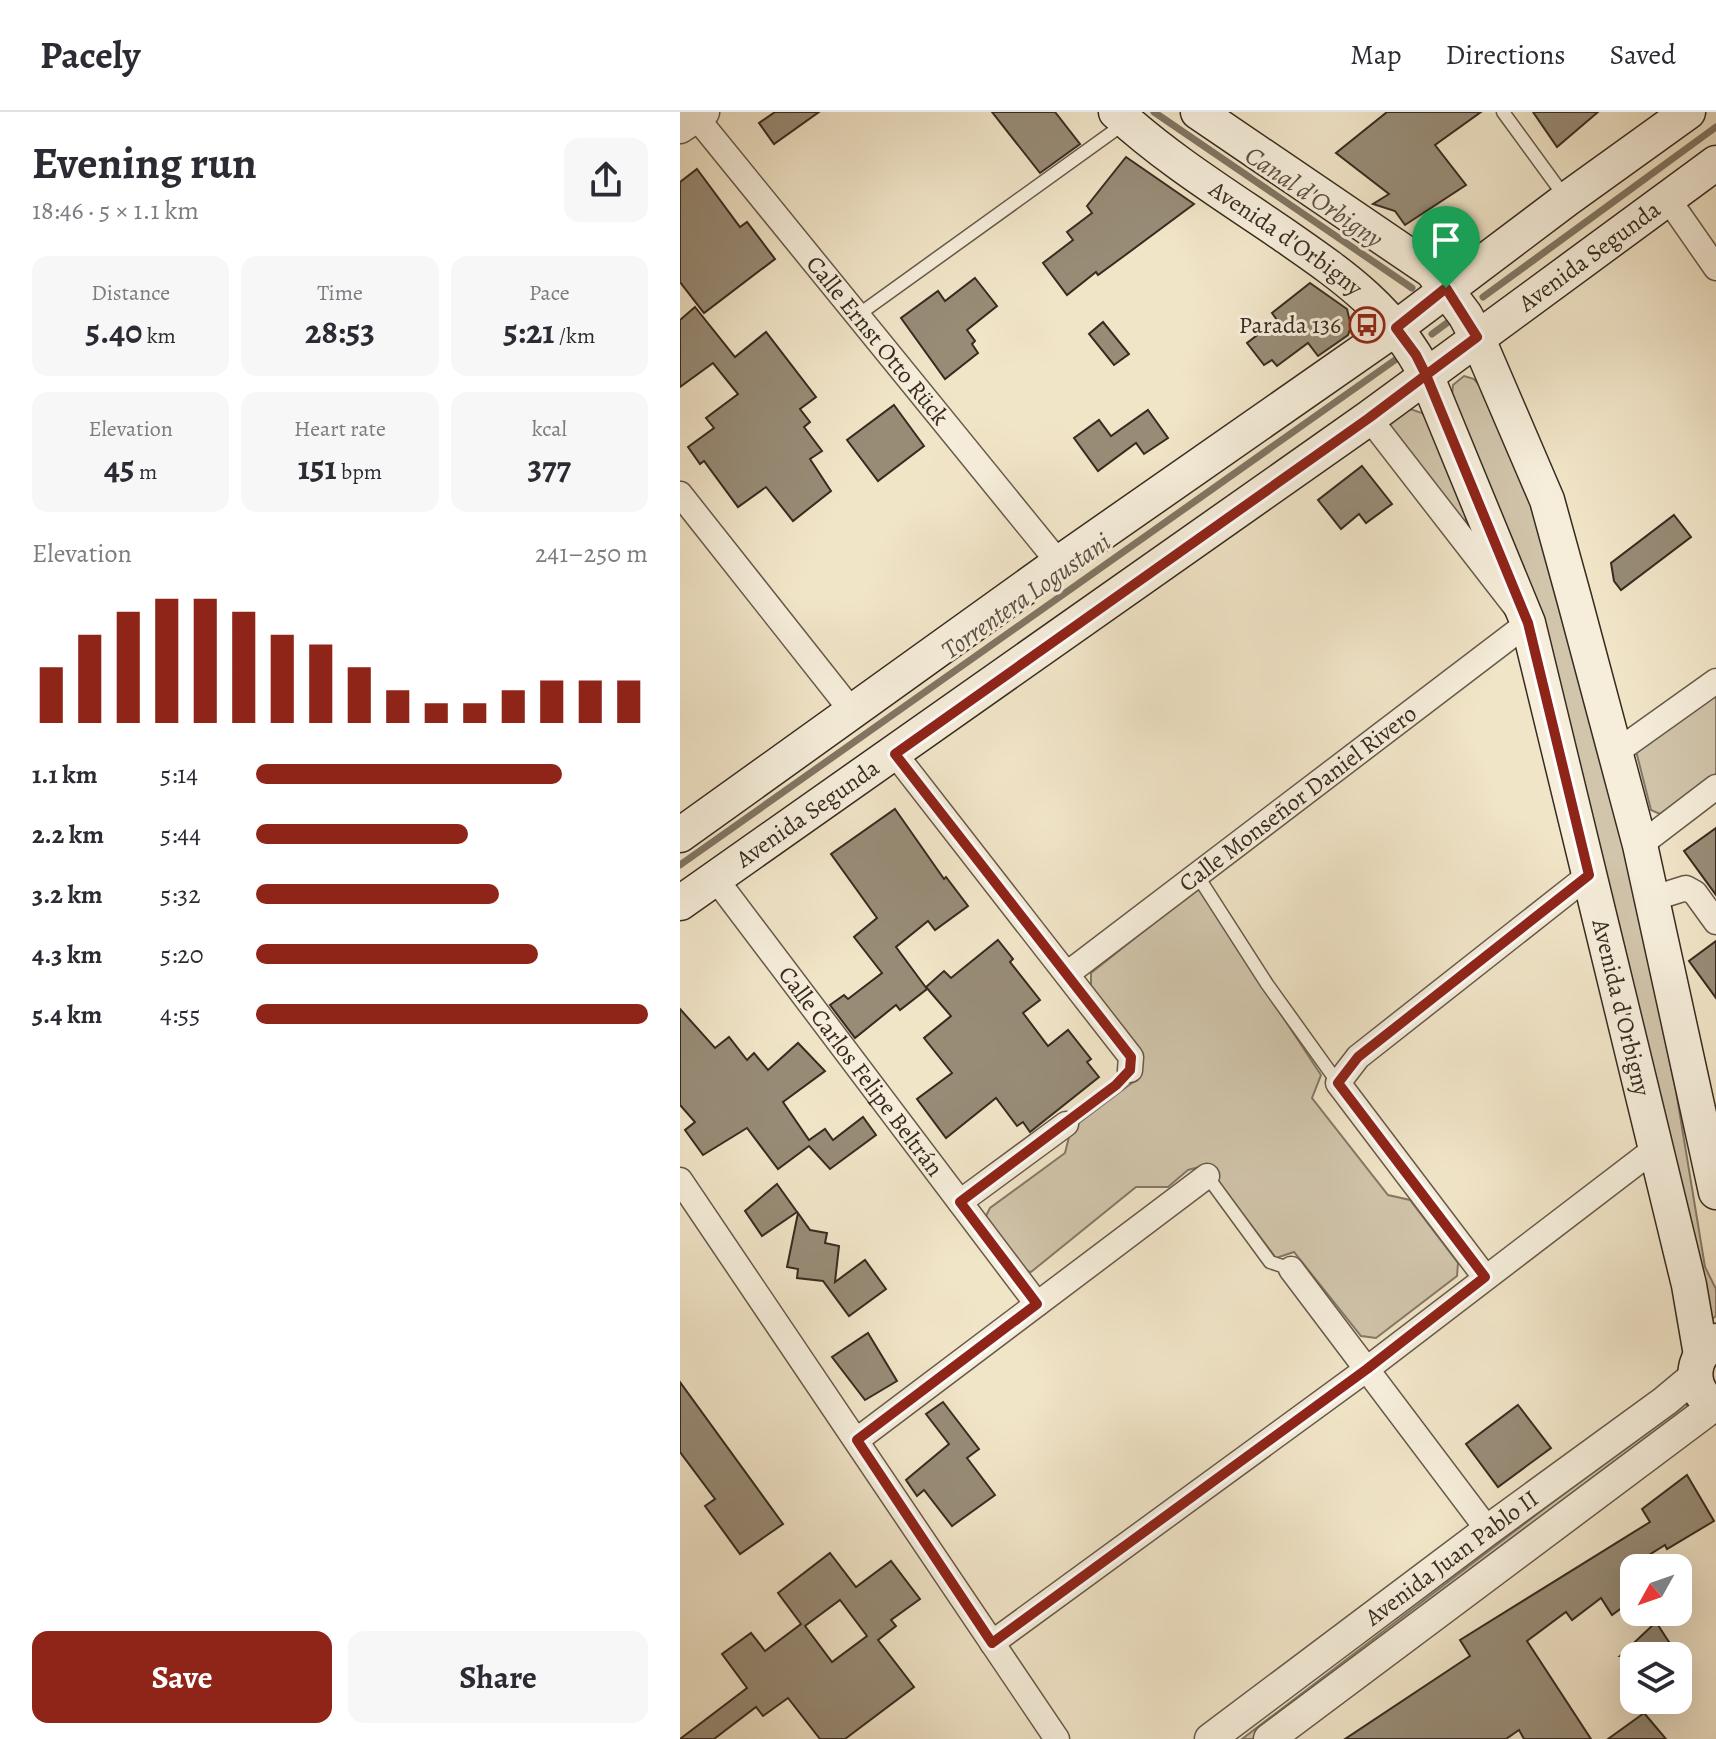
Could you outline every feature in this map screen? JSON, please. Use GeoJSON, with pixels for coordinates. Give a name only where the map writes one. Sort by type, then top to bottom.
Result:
{"type":"FeatureCollection","features":[{"type":"Feature","properties":{"kind":"main road","name":"Avenida d'Orbigny"},"geometry":{"type":"LineString","coordinates":[[1198,112],[1423,265],[1446,288],[1477,337],[1547,500],[1640,845],[1716,1192]]}},
{"type":"Feature","properties":{"kind":"main road"},"geometry":{"type":"LineString","coordinates":[[681,832],[1396,328],[1446,288],[1688,112]]}},
{"type":"Feature","properties":{"kind":"main road","name":"Avenida d'Orbigny"},"geometry":{"type":"LineString","coordinates":[[1121,117],[1198,176],[1353,283],[1396,328],[1426,375],[1528,623],[1704,1357]]}},
{"type":"Feature","properties":{"kind":"main road","name":"Avenida Segunda"},"geometry":{"type":"LineString","coordinates":[[680,903],[1369,418],[1716,163]]}},
{"type":"Feature","properties":{"kind":"main road"},"geometry":{"type":"LineString","coordinates":[[1704,1357],[1698,1390],[1715,1406]]}},
{"type":"Feature","properties":{"kind":"street","name":"Calle Ernst Otto Rück"},"geometry":{"type":"LineString","coordinates":[[693,119],[858,315],[1059,563]]}},
{"type":"Feature","properties":{"kind":"street"},"geometry":{"type":"LineString","coordinates":[[1668,199],[1716,268]]}},
{"type":"Feature","properties":{"kind":"street"},"geometry":{"type":"LineString","coordinates":[[1369,418],[1528,623]]}},
{"type":"Feature","properties":{"kind":"street"},"geometry":{"type":"LineString","coordinates":[[680,494],[851,710]]}},
{"type":"Feature","properties":{"kind":"street","name":"Calle Monseñor Daniel Rivero"},"geometry":{"type":"LineString","coordinates":[[1067,974],[1528,623]]}},
{"type":"Feature","properties":{"kind":"street"},"geometry":{"type":"LineString","coordinates":[[1615,753],[1716,681]]}},
{"type":"Feature","properties":{"kind":"street"},"geometry":{"type":"LineString","coordinates":[[895,754],[1131,1057],[1130,1070]]}},
{"type":"Feature","properties":{"kind":"street"},"geometry":{"type":"LineString","coordinates":[[1640,845],[1716,787]]}},
{"type":"Feature","properties":{"kind":"street"},"geometry":{"type":"LineString","coordinates":[[1485,1277],[1338,1083],[1358,1057],[1589,875]]}},
{"type":"Feature","properties":{"kind":"street","name":"Calle Carlos Felipe Beltrán"},"geometry":{"type":"LineString","coordinates":[[715,878],[1037,1304]]}},
{"type":"Feature","properties":{"kind":"street"},"geometry":{"type":"LineString","coordinates":[[1651,899],[1686,888],[1695,893],[1716,922]]}},
{"type":"Feature","properties":{"kind":"street"},"geometry":{"type":"LineString","coordinates":[[960,1202],[1066,1124]]}},
{"type":"Feature","properties":{"kind":"street"},"geometry":{"type":"LineString","coordinates":[[992,1643],[1367,1369],[1656,1148]]}},
{"type":"Feature","properties":{"kind":"street"},"geometry":{"type":"LineString","coordinates":[[857,1440],[1207,1176]]}},
{"type":"Feature","properties":{"kind":"street"},"geometry":{"type":"LineString","coordinates":[[680,1180],[1057,1739]]}},
{"type":"Feature","properties":{"kind":"street"},"geometry":{"type":"LineString","coordinates":[[1291,1269],[1488,1530]]}},
{"type":"Feature","properties":{"kind":"street","name":"Avenida Juan Pablo II"},"geometry":{"type":"LineString","coordinates":[[1210,1739],[1665,1401],[1704,1357]]}},
{"type":"Feature","properties":{"kind":"street","name":"Avenida Juan Pablo II"},"geometry":{"type":"LineString","coordinates":[[1269,1739],[1301,1730],[1715,1406]]}},
{"type":"Feature","properties":{"kind":"lane"},"geometry":{"type":"LineString","coordinates":[[1503,112],[1567,199]]}},
{"type":"Feature","properties":{"kind":"lane"},"geometry":{"type":"LineString","coordinates":[[858,315],[1121,117]]}},
{"type":"Feature","properties":{"kind":"lane"},"geometry":{"type":"LineString","coordinates":[[1197,875],[1267,984],[1338,1083]]}},
{"type":"Feature","properties":{"kind":"lane"},"geometry":{"type":"LineString","coordinates":[[1066,1124],[1116,1085],[1130,1070]]}},
{"type":"Feature","properties":{"kind":"lane"},"geometry":{"type":"LineString","coordinates":[[1207,1176],[1270,1262],[1291,1269]]}},
{"type":"Feature","properties":{"kind":"shaded area"},"geometry":{"type":"Polygon","coordinates":[[[1464,376],[1474,379],[1487,394],[1534,501],[1625,849],[1676,1091],[1705,1267],[1716,1289],[1716,1316],[1703,1326],[1452,396],[1453,385],[1464,376]]]}},
{"type":"Feature","properties":{"kind":"shaded area"},"geometry":{"type":"Polygon","coordinates":[[[1410,409],[1422,413],[1429,422],[1470,522],[1459,518],[1387,424],[1410,409]]]}},
{"type":"Feature","properties":{"kind":"shaded area"},"geometry":{"type":"Polygon","coordinates":[[[1716,694],[1716,774],[1660,814],[1651,810],[1636,751],[1716,694]]]}},
{"type":"Feature","properties":{"kind":"shaded area"},"geometry":{"type":"Polygon","coordinates":[[[1198,888],[1321,1075],[1312,1098],[1388,1195],[1410,1200],[1458,1263],[1457,1276],[1376,1338],[1361,1336],[1294,1252],[1276,1258],[1209,1169],[1203,1166],[1188,1170],[1168,1187],[1136,1187],[1031,1272],[1026,1271],[985,1218],[990,1208],[1065,1153],[1071,1129],[1137,1079],[1142,1065],[1140,1050],[1091,986],[1091,973],[1198,888]]]}},
{"type":"Feature","properties":{"kind":"shaded area"},"geometry":{"type":"Polygon","coordinates":[[[1684,1402],[1693,1413],[1262,1739],[1242,1739],[1684,1402]]]}},
{"type":"Feature","properties":{"kind":"building"},"geometry":{"type":"Polygon","coordinates":[[[775,112],[819,112],[774,144],[759,123],[775,112]]]}},
{"type":"Feature","properties":{"kind":"building"},"geometry":{"type":"Polygon","coordinates":[[[992,112],[1055,112],[1080,144],[1040,173],[992,112]]]}},
{"type":"Feature","properties":{"kind":"building"},"geometry":{"type":"Polygon","coordinates":[[[1387,112],[1481,112],[1435,145],[1466,185],[1405,225],[1395,211],[1373,204],[1389,194],[1336,153],[1387,112]]]}},
{"type":"Feature","properties":{"kind":"building"},"geometry":{"type":"Polygon","coordinates":[[[1533,112],[1598,112],[1557,147],[1533,112]]]}},
{"type":"Feature","properties":{"kind":"building"},"geometry":{"type":"Polygon","coordinates":[[[1126,157],[1194,204],[1067,295],[1043,263],[1073,240],[1067,232],[1092,213],[1087,206],[1126,157]]]}},
{"type":"Feature","properties":{"kind":"building"},"geometry":{"type":"Polygon","coordinates":[[[697,169],[740,227],[747,222],[775,259],[704,313],[680,282],[680,182],[697,169]]]}},
{"type":"Feature","properties":{"kind":"building"},"geometry":{"type":"Polygon","coordinates":[[[975,278],[997,306],[967,330],[975,341],[972,344],[978,353],[945,379],[901,318],[938,291],[945,301],[975,278]]]}},
{"type":"Feature","properties":{"kind":"building"},"geometry":{"type":"Polygon","coordinates":[[[1310,283],[1347,309],[1351,326],[1348,335],[1318,356],[1308,343],[1277,366],[1272,360],[1264,365],[1247,343],[1277,320],[1272,313],[1310,283]]]}},
{"type":"Feature","properties":{"kind":"building"},"geometry":{"type":"Polygon","coordinates":[[[695,307],[735,357],[766,332],[816,397],[800,409],[810,422],[804,427],[822,451],[810,459],[831,491],[793,521],[766,487],[738,507],[704,461],[700,464],[688,447],[714,428],[706,418],[738,394],[713,363],[680,387],[680,320],[695,307]]]}},
{"type":"Feature","properties":{"kind":"building"},"geometry":{"type":"Polygon","coordinates":[[[1103,322],[1129,354],[1114,365],[1089,334],[1103,322]]]}},
{"type":"Feature","properties":{"kind":"building"},"geometry":{"type":"Polygon","coordinates":[[[894,405],[924,446],[878,481],[847,440],[894,405]]]}},
{"type":"Feature","properties":{"kind":"building"},"geometry":{"type":"Polygon","coordinates":[[[1148,410],[1168,438],[1144,454],[1136,443],[1098,471],[1074,438],[1099,420],[1111,436],[1148,410]]]}},
{"type":"Feature","properties":{"kind":"building"},"geometry":{"type":"Polygon","coordinates":[[[1362,466],[1392,504],[1366,523],[1359,514],[1341,529],[1318,500],[1362,466]]]}},
{"type":"Feature","properties":{"kind":"building"},"geometry":{"type":"Polygon","coordinates":[[[1674,515],[1691,537],[1621,590],[1614,581],[1611,563],[1674,515]]]}},
{"type":"Feature","properties":{"kind":"building"},"geometry":{"type":"Polygon","coordinates":[[[895,809],[944,879],[946,877],[968,906],[935,930],[928,921],[896,947],[927,989],[900,1010],[896,1005],[855,1038],[830,1005],[844,995],[848,999],[882,973],[854,937],[877,918],[831,854],[895,809]]]}},
{"type":"Feature","properties":{"kind":"building"},"geometry":{"type":"Polygon","coordinates":[[[1716,828],[1716,895],[1684,851],[1716,828]]]}},
{"type":"Feature","properties":{"kind":"building"},"geometry":{"type":"Polygon","coordinates":[[[998,940],[1013,959],[1010,962],[1040,1000],[1023,1013],[1048,1046],[1068,1030],[1091,1059],[1087,1062],[1099,1077],[1030,1132],[1023,1122],[1017,1126],[996,1098],[946,1138],[917,1099],[952,1073],[924,1038],[951,1016],[926,987],[944,971],[951,978],[998,940]]]}},
{"type":"Feature","properties":{"kind":"building"},"geometry":{"type":"Polygon","coordinates":[[[1716,941],[1716,998],[1689,961],[1716,941]]]}},
{"type":"Feature","properties":{"kind":"building"},"geometry":{"type":"Polygon","coordinates":[[[680,1009],[715,1048],[729,1037],[747,1060],[754,1053],[768,1070],[798,1043],[825,1071],[783,1102],[809,1140],[825,1129],[833,1140],[863,1117],[876,1135],[830,1169],[809,1146],[778,1169],[747,1128],[703,1155],[685,1130],[695,1122],[680,1105],[680,1009]]]}},
{"type":"Feature","properties":{"kind":"building"},"geometry":{"type":"Polygon","coordinates":[[[777,1184],[797,1212],[762,1236],[745,1211],[777,1184]]]}},
{"type":"Feature","properties":{"kind":"building"},"geometry":{"type":"Polygon","coordinates":[[[798,1213],[810,1230],[827,1233],[825,1243],[839,1246],[835,1282],[865,1260],[886,1289],[849,1316],[823,1281],[797,1278],[798,1269],[787,1267],[798,1213]]]}},
{"type":"Feature","properties":{"kind":"building"},"geometry":{"type":"Polygon","coordinates":[[[868,1333],[897,1381],[865,1400],[832,1357],[868,1333]]]}},
{"type":"Feature","properties":{"kind":"building"},"geometry":{"type":"Polygon","coordinates":[[[680,1382],[783,1524],[740,1554],[705,1506],[715,1499],[680,1452],[680,1382]]]}},
{"type":"Feature","properties":{"kind":"building"},"geometry":{"type":"Polygon","coordinates":[[[943,1402],[979,1449],[967,1458],[995,1495],[952,1526],[924,1490],[917,1496],[906,1480],[949,1444],[926,1414],[943,1402]]]}},
{"type":"Feature","properties":{"kind":"building"},"geometry":{"type":"Polygon","coordinates":[[[1518,1405],[1551,1448],[1498,1487],[1466,1444],[1518,1405]]]}},
{"type":"Feature","properties":{"kind":"building"},"geometry":{"type":"Polygon","coordinates":[[[1687,1475],[1714,1521],[1667,1549],[1665,1545],[1651,1554],[1620,1554],[1620,1609],[1612,1615],[1601,1598],[1572,1620],[1566,1612],[1527,1641],[1591,1739],[1524,1739],[1519,1730],[1506,1739],[1345,1739],[1470,1656],[1460,1640],[1650,1522],[1642,1509],[1687,1475]]]}},
{"type":"Feature","properties":{"kind":"building"},"geometry":{"type":"Polygon","coordinates":[[[830,1553],[856,1587],[891,1561],[920,1599],[891,1620],[896,1626],[878,1640],[914,1687],[845,1739],[820,1739],[788,1698],[763,1716],[756,1707],[714,1739],[680,1739],[747,1688],[722,1654],[751,1633],[765,1651],[801,1624],[778,1593],[830,1553]],[[840,1600],[805,1626],[832,1662],[867,1636],[840,1600]]]}},
{"type":"Feature","properties":{"kind":"building"},"geometry":{"type":"Polygon","coordinates":[[[1652,1626],[1659,1626],[1669,1642],[1635,1642],[1652,1626]]]}},
{"type":"Feature","properties":{"kind":"building"},"geometry":{"type":"Polygon","coordinates":[[[1645,1714],[1666,1739],[1608,1739],[1645,1714]]]}},
{"type":"Feature","properties":{"kind":"waterway","name":"Canal d'Orbigny"},"geometry":{"type":"LineString","coordinates":[[1154,112],[1412,288]]}},
{"type":"Feature","properties":{"kind":"waterway","name":"Torrentera Logustani"},"geometry":{"type":"LineString","coordinates":[[1483,297],[1716,127]]}},
{"type":"Feature","properties":{"kind":"waterway","name":"Torrentera Logustani"},"geometry":{"type":"LineString","coordinates":[[1432,334],[1451,320]]}},
{"type":"Feature","properties":{"kind":"waterway","name":"Torrentera Logustani"},"geometry":{"type":"LineString","coordinates":[[680,865],[1395,360]]}},
{"type":"Feature","properties":{"kind":"place","name":"Parada 136"},"geometry":{"type":"Point","coordinates":[1367,325]}},
{"type":"Feature","properties":{"kind":"route"},"geometry":{"type":"LineString","coordinates":[[1446,288],[1396,328],[1426,375],[895,754],[1131,1057],[1130,1070],[1116,1085],[960,1202],[1037,1304],[857,1440],[992,1643],[1367,1369],[1485,1277],[1338,1083],[1358,1057],[1589,875],[1528,623],[1426,375],[1477,337],[1446,288]]}}]}
